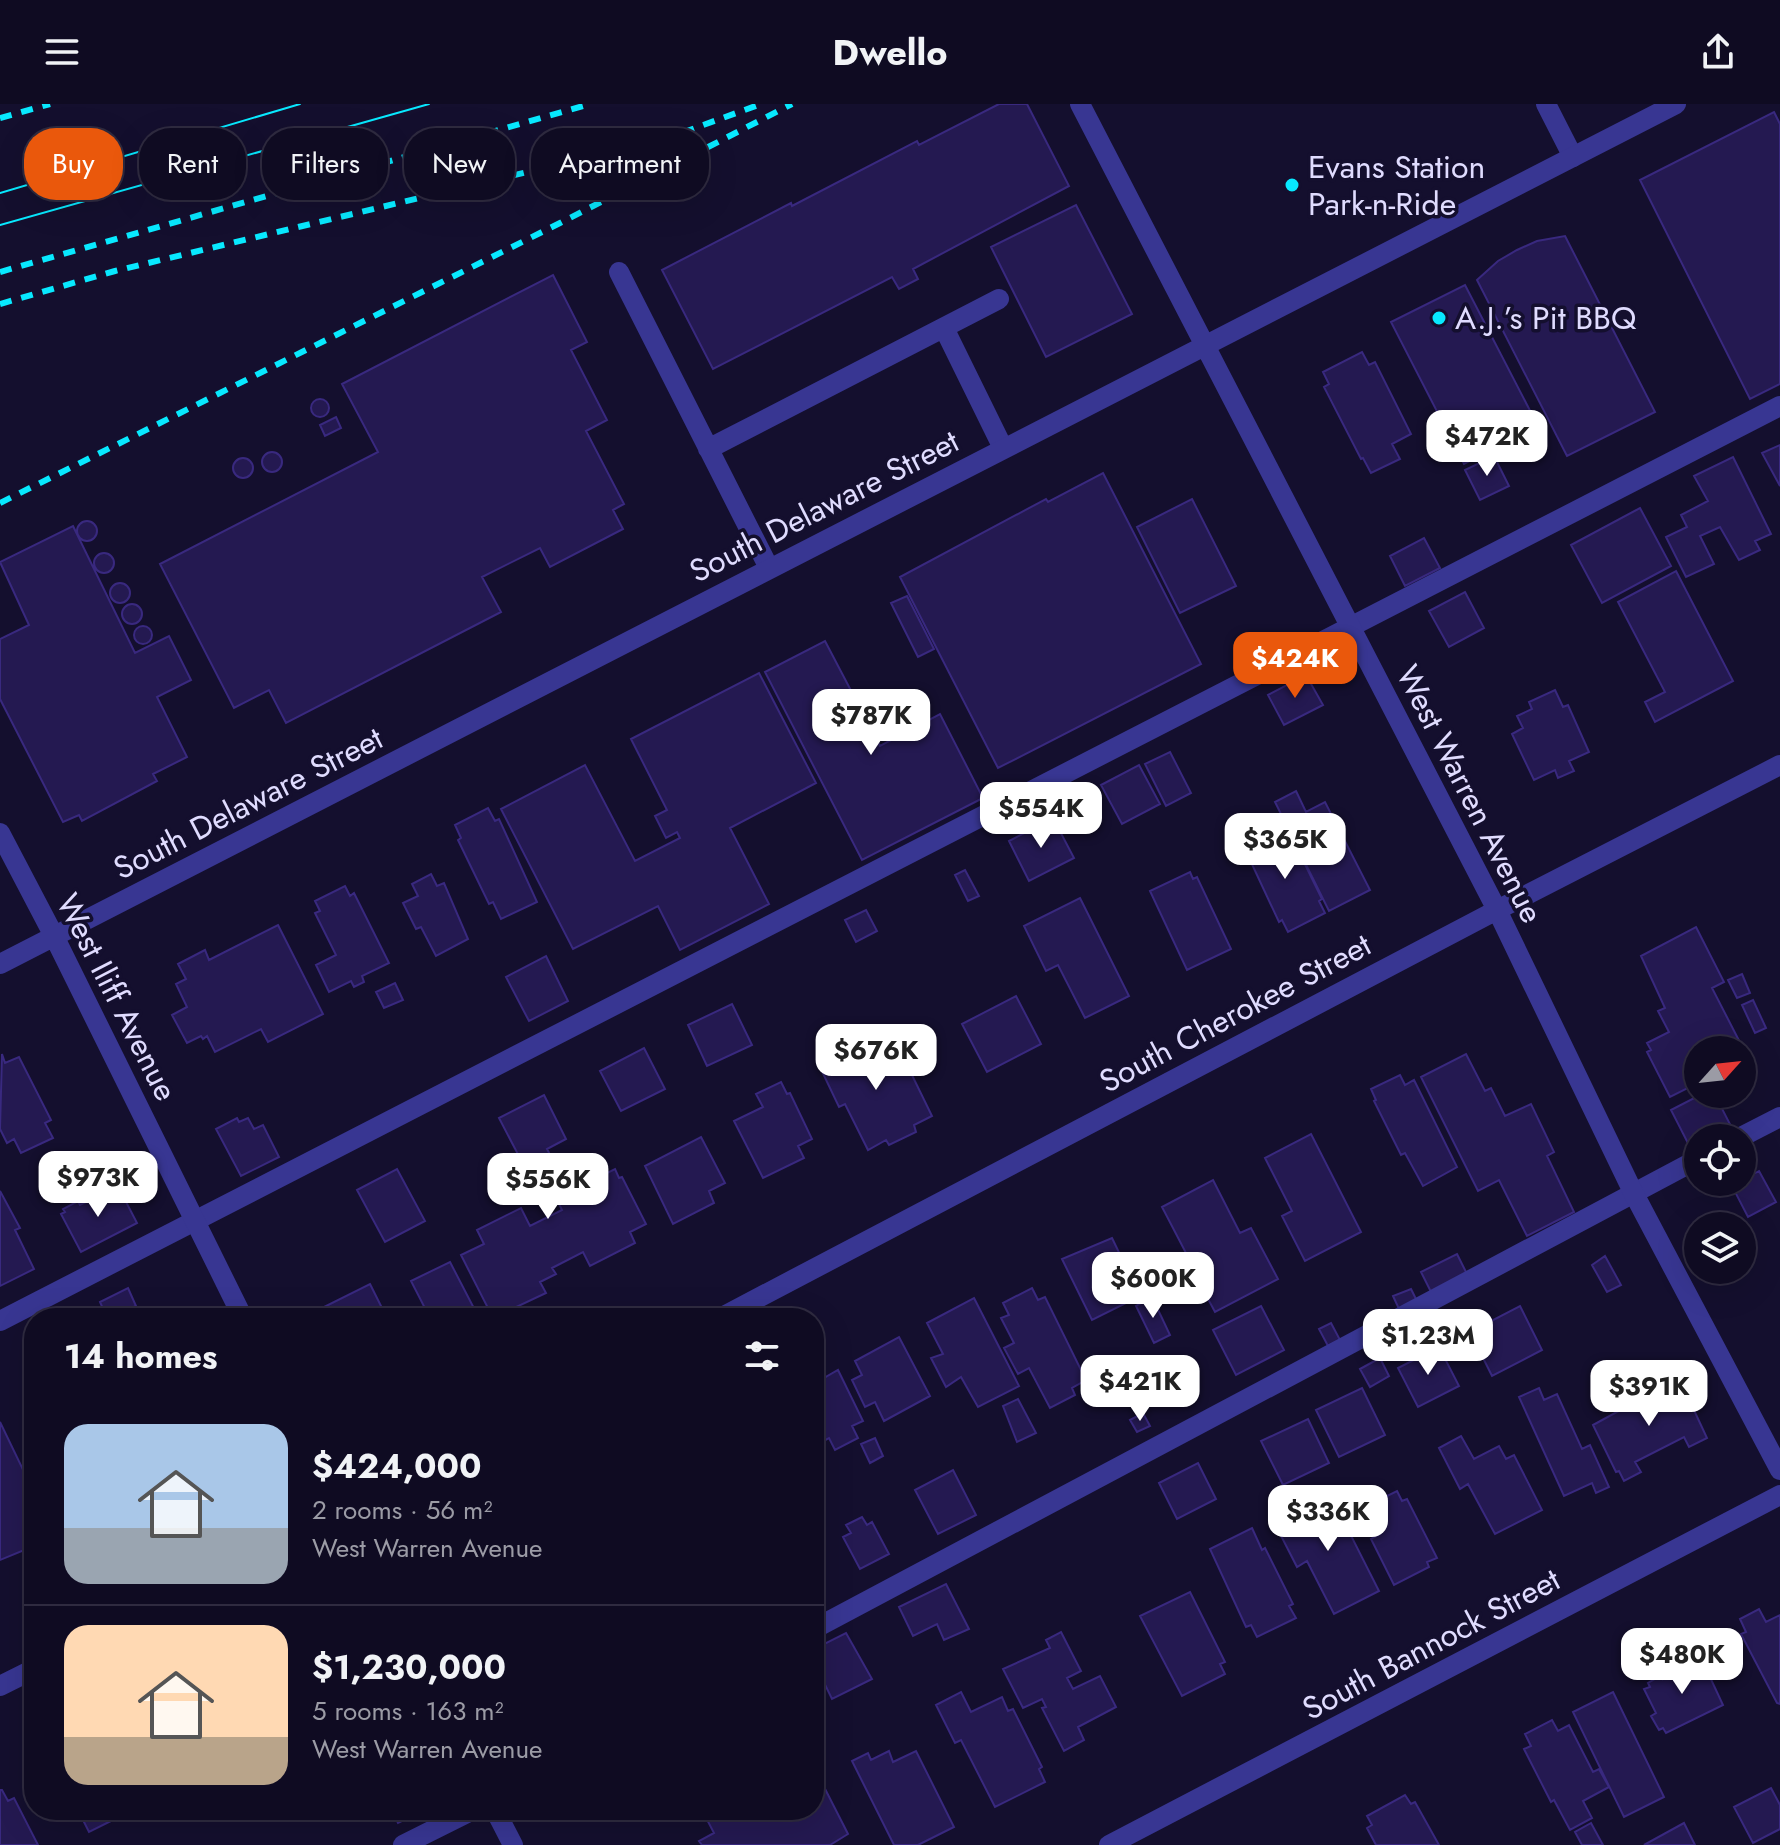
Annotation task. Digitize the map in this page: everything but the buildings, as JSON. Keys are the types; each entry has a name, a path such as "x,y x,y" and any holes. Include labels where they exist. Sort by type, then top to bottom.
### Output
{"street":[{"name":"West Warren Avenue","path":"1080,104 1497,910 1633,1192 1780,1470"},
{"path":"1546,104 1573,157"},
{"name":"South Delaware Street","path":"0,964 1676,104"},
{"path":"619,272 769,568"},
{"path":"708,449 999,299"},
{"path":"944,328 1003,448"},
{"path":"25,1308 1780,406"},
{"name":"South Cherokee Street","path":"739,1308 1780,765"},
{"name":"West Iliff Avenue","path":"0,833 238,1308"},
{"path":"1756,1129 1780,1117"},
{"path":"824,1624 1684,1166"},
{"path":"0,1321 24,1309"},
{"name":"South Bannock Street","path":"1109,1845 1780,1495"},
{"path":"0,1686 24,1674"},
{"path":"403,1845 453,1820"},
{"path":"500,1820 513,1845"}],"tram line":[{"path":"0,193 300,104"},
{"path":"0,225 429,104"}],"railway":[{"path":"0,118 50,104"},
{"path":"0,272 590,104"},
{"path":"0,304 115,271 665,139 761,104"},
{"path":"0,503 792,104"}],"place":[{"name":"Evans Station Park-n-Ride","path":"1292,185"},
{"name":"A.J.’s Pit BBQ","path":"1439,318"}]}
